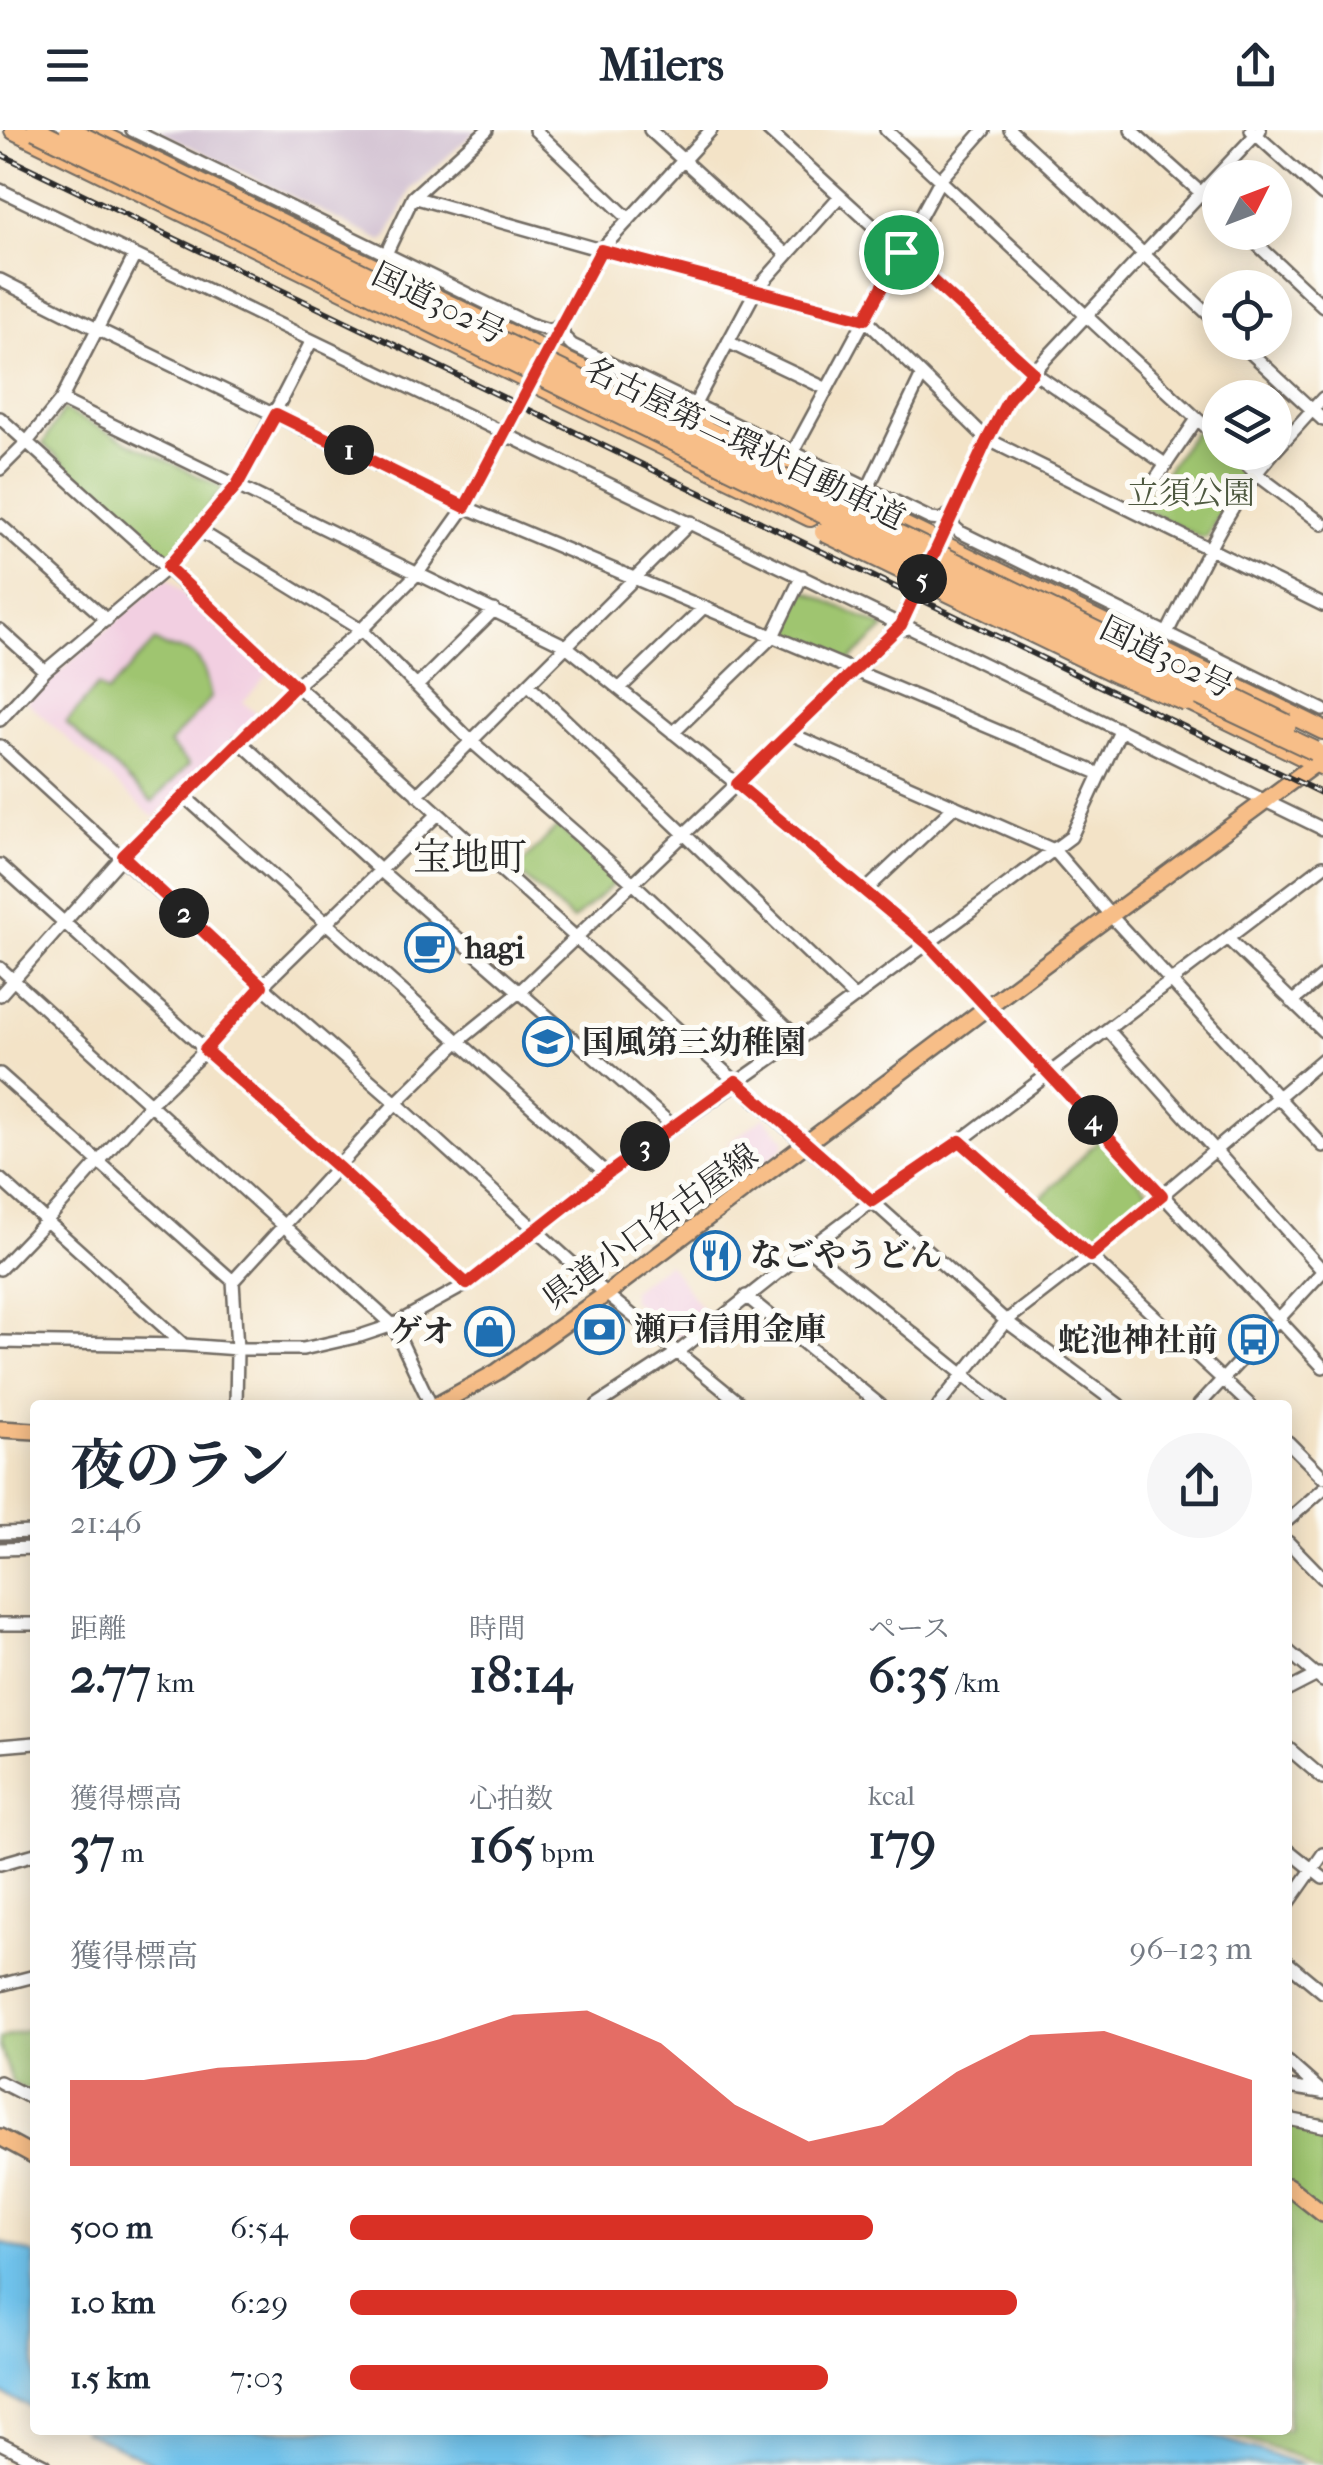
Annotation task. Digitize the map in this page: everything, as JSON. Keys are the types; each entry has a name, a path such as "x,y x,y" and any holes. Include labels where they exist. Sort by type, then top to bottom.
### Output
{"highway":[{"path":"4,130 316,283 364,300"},
{"name":"国道302号","path":"14,130 1321,761"},
{"name":"名古屋第二環状自動車道","path":"35,130 1283,736 1321,761"},
{"name":"名古屋第二環状自動車道","path":"70,130 1323,742"},
{"name":"国道302号","path":"90,130 129,139 226,197 1323,730"},
{"path":"651,440 704,473 1117,674 1210,712 1283,736"}],"main road":[{"name":"県道小口名古屋線","path":"444,1400 497,1372 606,1294 1321,761"},
{"path":"0,1429 30,1431"},
{"path":"0,2137 30,2153"},
{"path":"1292,2189 1323,2214"}],"street":[{"path":"386,254 413,197 486,130"},
{"path":"535,130 630,218"},
{"path":"650,130 788,255"},
{"path":"0,994 123,856 238,740 361,630 418,573 465,507 601,250 711,130"},
{"path":"768,130 1033,372 1165,464"},
{"path":"886,130 1202,422"},
{"path":"793,452 940,180 984,130"},
{"path":"1010,130 1202,308"},
{"path":"1131,130 1201,193"},
{"path":"233,1281 396,1103 460,1040 518,992 898,628 1009,398 1256,131 1323,195"},
{"path":"129,139 156,142 542,330 561,325"},
{"path":"211,169 226,197"},
{"path":"0,190 502,438 513,438 691,522 898,628 910,628 1323,829"},
{"path":"695,404 756,290 840,196"},
{"path":"413,197 865,319 987,440 1323,604"},
{"path":"1263,250 1323,306"},
{"path":"0,469 61,400 135,255"},
{"path":"0,280 465,507 1100,774"},
{"path":"456,289 469,315"},
{"path":"561,325 564,337 572,345 936,520 951,514"},
{"path":"0,720 45,671 168,567 200,531 237,485 311,342"},
{"path":"728,342 827,389"},
{"path":"1258,360 1323,420"},
{"path":"600,378 626,371"},
{"path":"868,488 922,375"},
{"path":"1292,432 1323,398"},
{"path":"61,400 566,646 928,944 1323,1367"},
{"path":"0,418 1006,1322 1112,1400"},
{"path":"1134,511 1198,418"},
{"path":"812,461 821,470 830,491"},
{"path":"1252,470 1323,524"},
{"path":"1167,633 1210,549 1258,470"},
{"path":"951,514 956,530 1323,710"},
{"path":"417,795 691,522"},
{"path":"0,524 107,620"},
{"path":"200,531 361,630 471,741 632,883 799,1039"},
{"path":"988,568 1020,562"},
{"path":"673,733 773,636 802,576"},
{"path":"619,688 704,607"},
{"path":"417,686 494,610"},
{"path":"0,630 45,671"},
{"path":"528,684 855,998"},
{"path":"0,1342 303,1348 360,1336 393,1324 467,1284 607,1174 799,1039 1071,837 1120,731"},
{"path":"790,734 1054,850 1323,1146"},
{"path":"238,740 380,871 673,1126"},
{"path":"0,746 606,1294 736,1400"},
{"path":"184,796 607,1174"},
{"path":"865,891 955,806"},
{"path":"0,1269 262,986 438,814"},
{"path":"0,865 467,1284"},
{"path":"608,1400 678,1352 808,1249 960,1141 1323,866"},
{"path":"1228,939 1323,1032"},
{"path":"0,968 393,1324 431,1400"},
{"path":"1292,1002 1323,976"},
{"path":"1108,1030 1323,1271 1204,1400"},
{"path":"943,1400 1006,1322 1323,1059"},
{"path":"0,1074 233,1281 236,1400"},
{"path":"960,1141 1245,1400"},
{"path":"0,1178 184,1345"},
{"path":"808,1249 995,1400"},
{"path":"746,1296 874,1400"},
{"path":"1292,1446 1323,1477"},
{"path":"1292,1516 1323,1488"},
{"path":"0,1533 30,1532"},
{"path":"1292,1546 1323,1578"},
{"path":"0,1549 30,1548"},
{"path":"0,1624 30,1624"},
{"path":"1292,1654 1321,1676 1292,1688"},
{"path":"0,1746 30,1743"},
{"path":"1292,1751 1323,1778"},
{"path":"1292,1853 1323,1878"},
{"path":"1292,1898 1323,1854"},
{"path":"0,1864 30,1855"},
{"path":"1292,1966 1323,1992"},
{"path":"0,1985 30,1977"},
{"path":"1294,2072 1322,2092"},
{"path":"0,2082 30,2095"},
{"path":"1292,2088 1322,2092"},
{"path":"1292,2120 1323,2126"},
{"path":"0,2443 44,2465"}],"shaded area":[{"path":"157,130 477,130 411,189 382,241"},
{"path":"168,579 269,673 243,702 259,716 154,818 26,701"},
{"path":"764,1117 785,1139 784,1147 751,1173 728,1143"},
{"path":"668,1263 709,1318 684,1338 631,1300 631,1290"}],"green space":[{"path":"63,410 223,488 168,559 43,444"},
{"name":"立須公園","path":"1202,431 1202,470 1244,470 1207,537 1202,538 1143,509 1194,432"},
{"path":"802,589 885,628 848,662 779,632"},
{"path":"155,641 186,651 198,660 211,698 169,744 189,764 152,802 66,723 98,685 107,693"},
{"path":"558,826 617,881 573,920 516,870"},
{"path":"1099,1140 1150,1193 1090,1247 1038,1201"},
{"path":"30,2029 30,2088 25,2090 12,2082 0,2039"},
{"path":"1292,2123 1323,2129 1323,2465 1230,2435 1292,2435"}],"water":[{"path":"0,2242 30,2253 30,2407 0,2393"},
{"path":"93,2435 1207,2435 1304,2465 159,2465"}],"railway":[{"path":"0,154 1323,794"}],"place":[{"name":"hagi","path":"430,947"},
{"name":"国風第三幼稚園","path":"547,1042"},
{"name":"なごやうどん","path":"715,1255"},
{"name":"瀬戸信用金庫","path":"599,1329"},
{"name":"ゲオ","path":"489,1331"},
{"name":"蛇池神社前","path":"1253,1340"}],"district":[{"name":"宝地町","path":"470,857"}],"route":[{"path":"601,250 865,319 901,252 1033,372 1009,398 987,440 901,625 737,784 928,944 1162,1195 1090,1256 960,1141 872,1201 736,1081 607,1174 467,1284 205,1050 262,986 123,856 295,686 168,567 237,485 276,414 465,507 601,250"}]}
